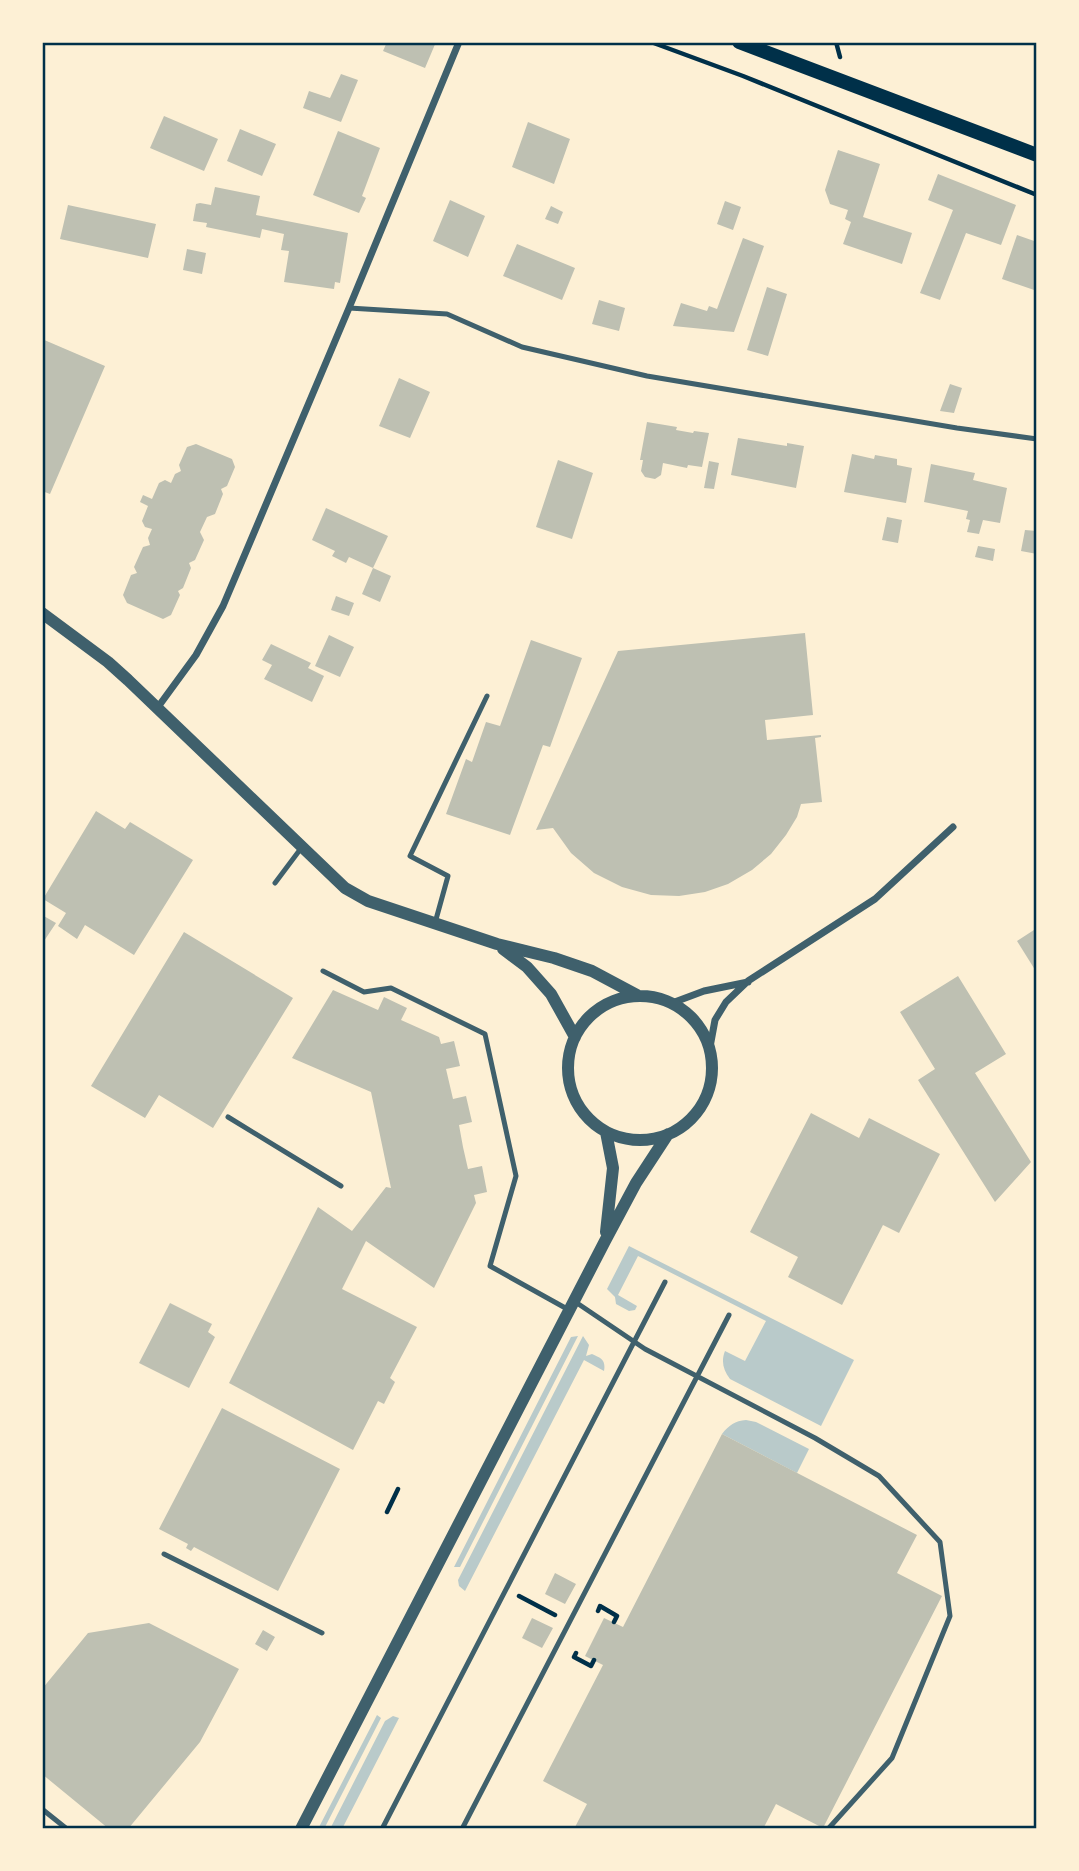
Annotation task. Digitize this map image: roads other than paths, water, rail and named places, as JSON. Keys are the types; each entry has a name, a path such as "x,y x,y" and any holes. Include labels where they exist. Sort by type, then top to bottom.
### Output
{"main road":[{"path":"739,42 1037,155"}],"street":[{"path":"158,707 196,655 223,606 459,42"},
{"path":"42,613 108,662 158,707 345,888 368,901 497,944 554,958 592,971 637,995"},
{"path":"710,1047 696,1021 673,1003 637,995 612,1001 590,1016 575,1037 569,1058 569,1080 576,1100 589,1119 606,1132 637,1140 668,1135 686,1124 701,1108 710,1089 713,1068 710,1047 715,1020 726,1002 748,981 875,899 953,827"},
{"path":"497,944 527,967 551,994 575,1037"},
{"path":"673,1003 704,991 748,981"},
{"path":"604,1241 613,1168 606,1132"},
{"path":"301,1829 604,1241 636,1183 668,1135"}],"lane":[{"path":"349,308 447,314 522,347 647,376 1037,439"},
{"path":"435,923 448,876 410,856 487,696"},
{"path":"275,883 302,847"},
{"path":"323,971 364,992 391,988 485,1034 516,1176 490,1266 572,1305 879,1476 940,1542 950,1616 892,1758 828,1829"},
{"path":"228,1117 341,1185"},
{"path":"382,1829 665,1282"},
{"path":"462,1829 729,1315"},
{"path":"164,1554 322,1633"},
{"path":"42,1809 67,1829"}]}
